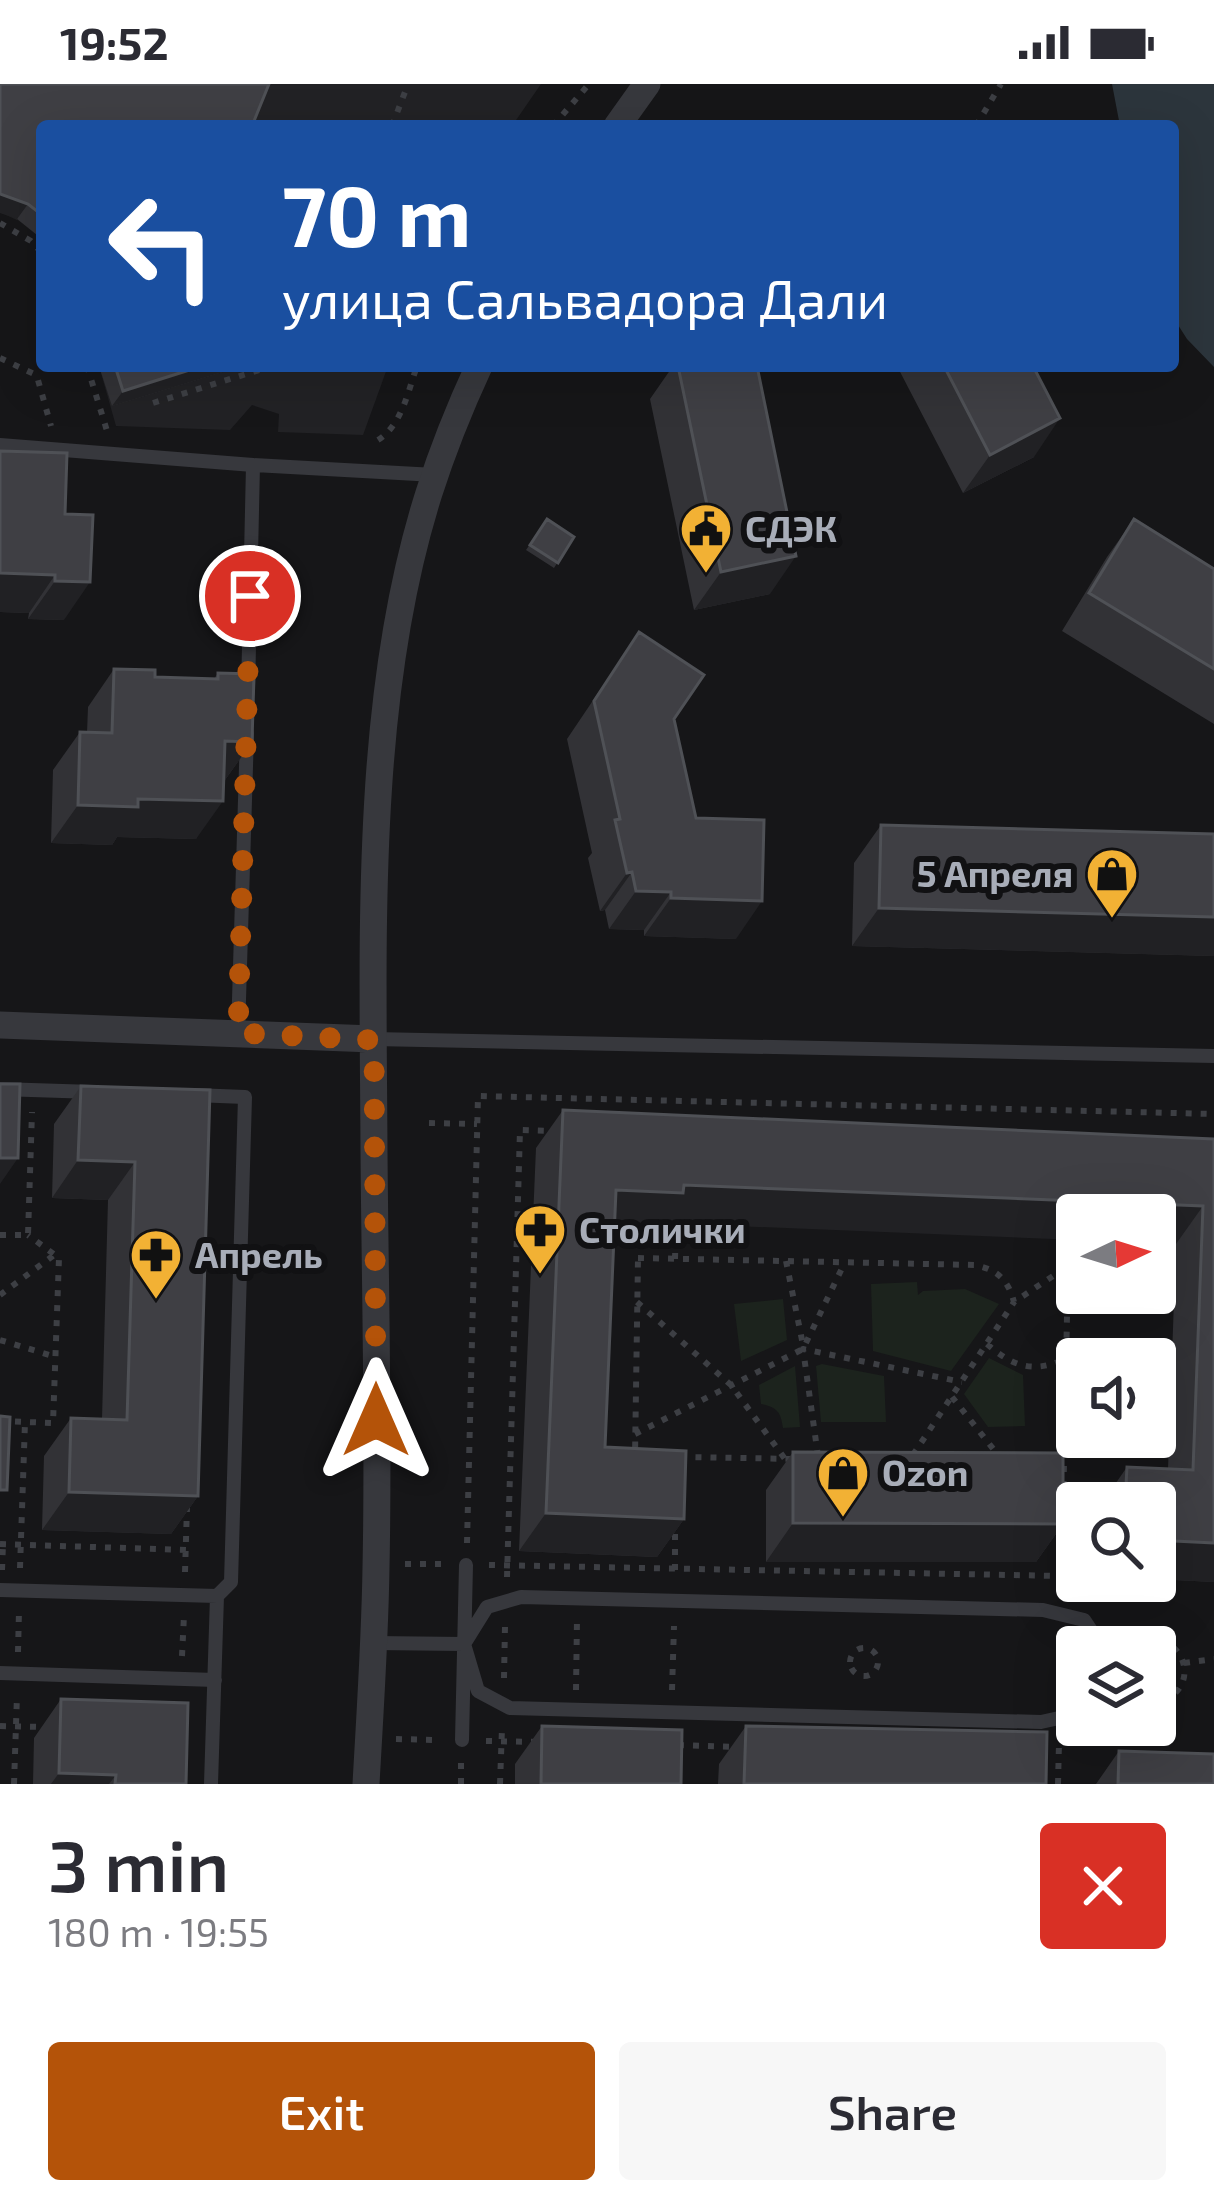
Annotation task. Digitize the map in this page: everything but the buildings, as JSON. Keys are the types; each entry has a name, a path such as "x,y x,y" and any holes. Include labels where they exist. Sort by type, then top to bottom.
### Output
{"street":[{"path":"621,120 646,84"},
{"path":"366,1784 376,1563 374,1040 376,862 384,730 408,573 436,475 476,372"},
{"path":"0,1025 374,1040"}],"lane":[{"path":"0,446 436,475"},
{"path":"238,1033 253,465"},
{"path":"374,1040 1214,1056"},
{"path":"0,1089 104,1093"},
{"path":"175,1095 245,1097 231,1582 217,1596 211,1784"},
{"path":"462,1740 466,1565"},
{"path":"0,1590 217,1596"},
{"path":"1056,1719 1041,1722 510,1708 478,1691 464,1644 487,1607 521,1597 1043,1610 1084,1620 1088,1626"},
{"path":"374,1642 464,1644"},
{"path":"0,1673 214,1680"}],"path":[{"path":"394,120 408,84"},
{"path":"558,120 589,84"},
{"path":"980,120 1001,84"},
{"path":"0,223 36,246"},
{"path":"0,358 38,380 58,450"},
{"path":"89,372 114,454"},
{"path":"154,403 253,372"},
{"path":"378,440 397,420 415,372"},
{"path":"28,1235 32,1090"},
{"path":"466,1565 478,1096 1214,1114"},
{"path":"677,1118 678,1101"},
{"path":"429,1123 477,1124"},
{"path":"500,1784 520,1130 565,1131"},
{"path":"675,1259 676,1218"},
{"path":"0,1234 28,1235 59,1258 53,1423 0,1421"},
{"path":"0,1295 54,1255"},
{"path":"1014,1302 1009,1286 988,1268 638,1258 635,1456 1064,1464 1064,1458"},
{"path":"786,1261 818,1459"},
{"path":"635,1434 803,1349 845,1262"},
{"path":"909,1461 1014,1302 1068,1266 1066,1338"},
{"path":"638,1302 731,1385 784,1459"},
{"path":"0,1340 56,1357"},
{"path":"987,1343 1004,1359 1025,1366 1056,1363"},
{"path":"803,1349 962,1382"},
{"path":"952,1397 1005,1463"},
{"path":"182,1679 187,1502"},
{"path":"0,1544 186,1550"},
{"path":"376,1563 1056,1576"},
{"path":"575,1710 578,1567"},
{"path":"866,1648 876,1654 878,1666 864,1676 850,1665 854,1653 866,1648"},
{"path":"1176,1651 1185,1667 1176,1694"},
{"path":"1176,1668 1214,1659"},
{"path":"0,1726 62,1728"},
{"path":"369,1738 556,1742"},
{"path":"671,1745 740,1747"}],"shaded area":[{"path":"0,84 541,84 516,120 36,120 36,149 17,220 0,212"},
{"path":"1112,84 1214,84 1214,367 1179,326 1179,120 1119,120"},
{"path":"101,372 386,372 363,435 278,432 279,414 252,405 230,430 116,426"},
{"path":"917,1282 918,1295 965,1289 999,1304 951,1371 873,1351 871,1284"},
{"path":"783,1299 787,1340 741,1361 734,1304"},
{"path":"989,1358 1023,1375 1025,1426 988,1427 964,1394"},
{"path":"795,1366 800,1427 783,1428 777,1411 761,1404 759,1385"},
{"path":"816,1366 884,1376 886,1422 821,1422"}],"place":[{"name":"СДЭК","path":"706,575"},
{"name":"5 Апреля","path":"1112,920"},
{"name":"Столички","path":"540,1276"},
{"name":"Апрель","path":"156,1301"},
{"name":"Ozon","path":"843,1519"}],"route":[{"path":"250,596 238,1033 374,1040 376,1420"}]}
